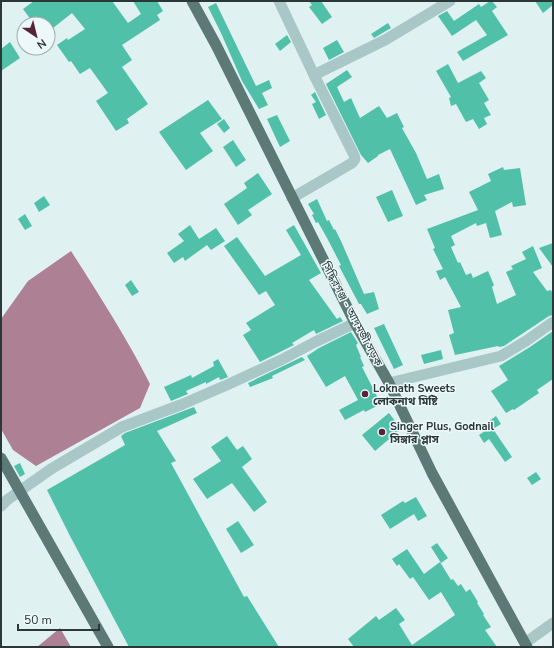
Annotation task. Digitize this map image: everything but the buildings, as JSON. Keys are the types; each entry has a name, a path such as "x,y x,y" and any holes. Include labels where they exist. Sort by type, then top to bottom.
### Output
{"main road":[{"name":"সিদ্ধিরগঞ্জ - আদমজী সড়ক","path":"192,1 355,323 389,383 432,473 526,645"},
{"path":"1,458 108,647"}],"street":[{"path":"279,1 355,159 352,163 292,198"},
{"path":"314,75 385,40 450,1"},
{"path":"389,383 500,356 526,341 553,322"},
{"path":"1,506 50,469 122,427 183,404 229,384 355,323"},
{"path":"526,645 553,623"}],"shaded area":[{"path":"71,251 122,333 150,384 140,408 36,466 13,450 1,429 1,319 28,281"},
{"path":"60,628 71,647 37,647"}],"place":[{"name":"Loknath Sweets লোকনাথ মিষ্টি","path":"365,394"},
{"name":"Singer Plus, Godnail সিঙ্গার প্লাস","path":"382,432"}]}
